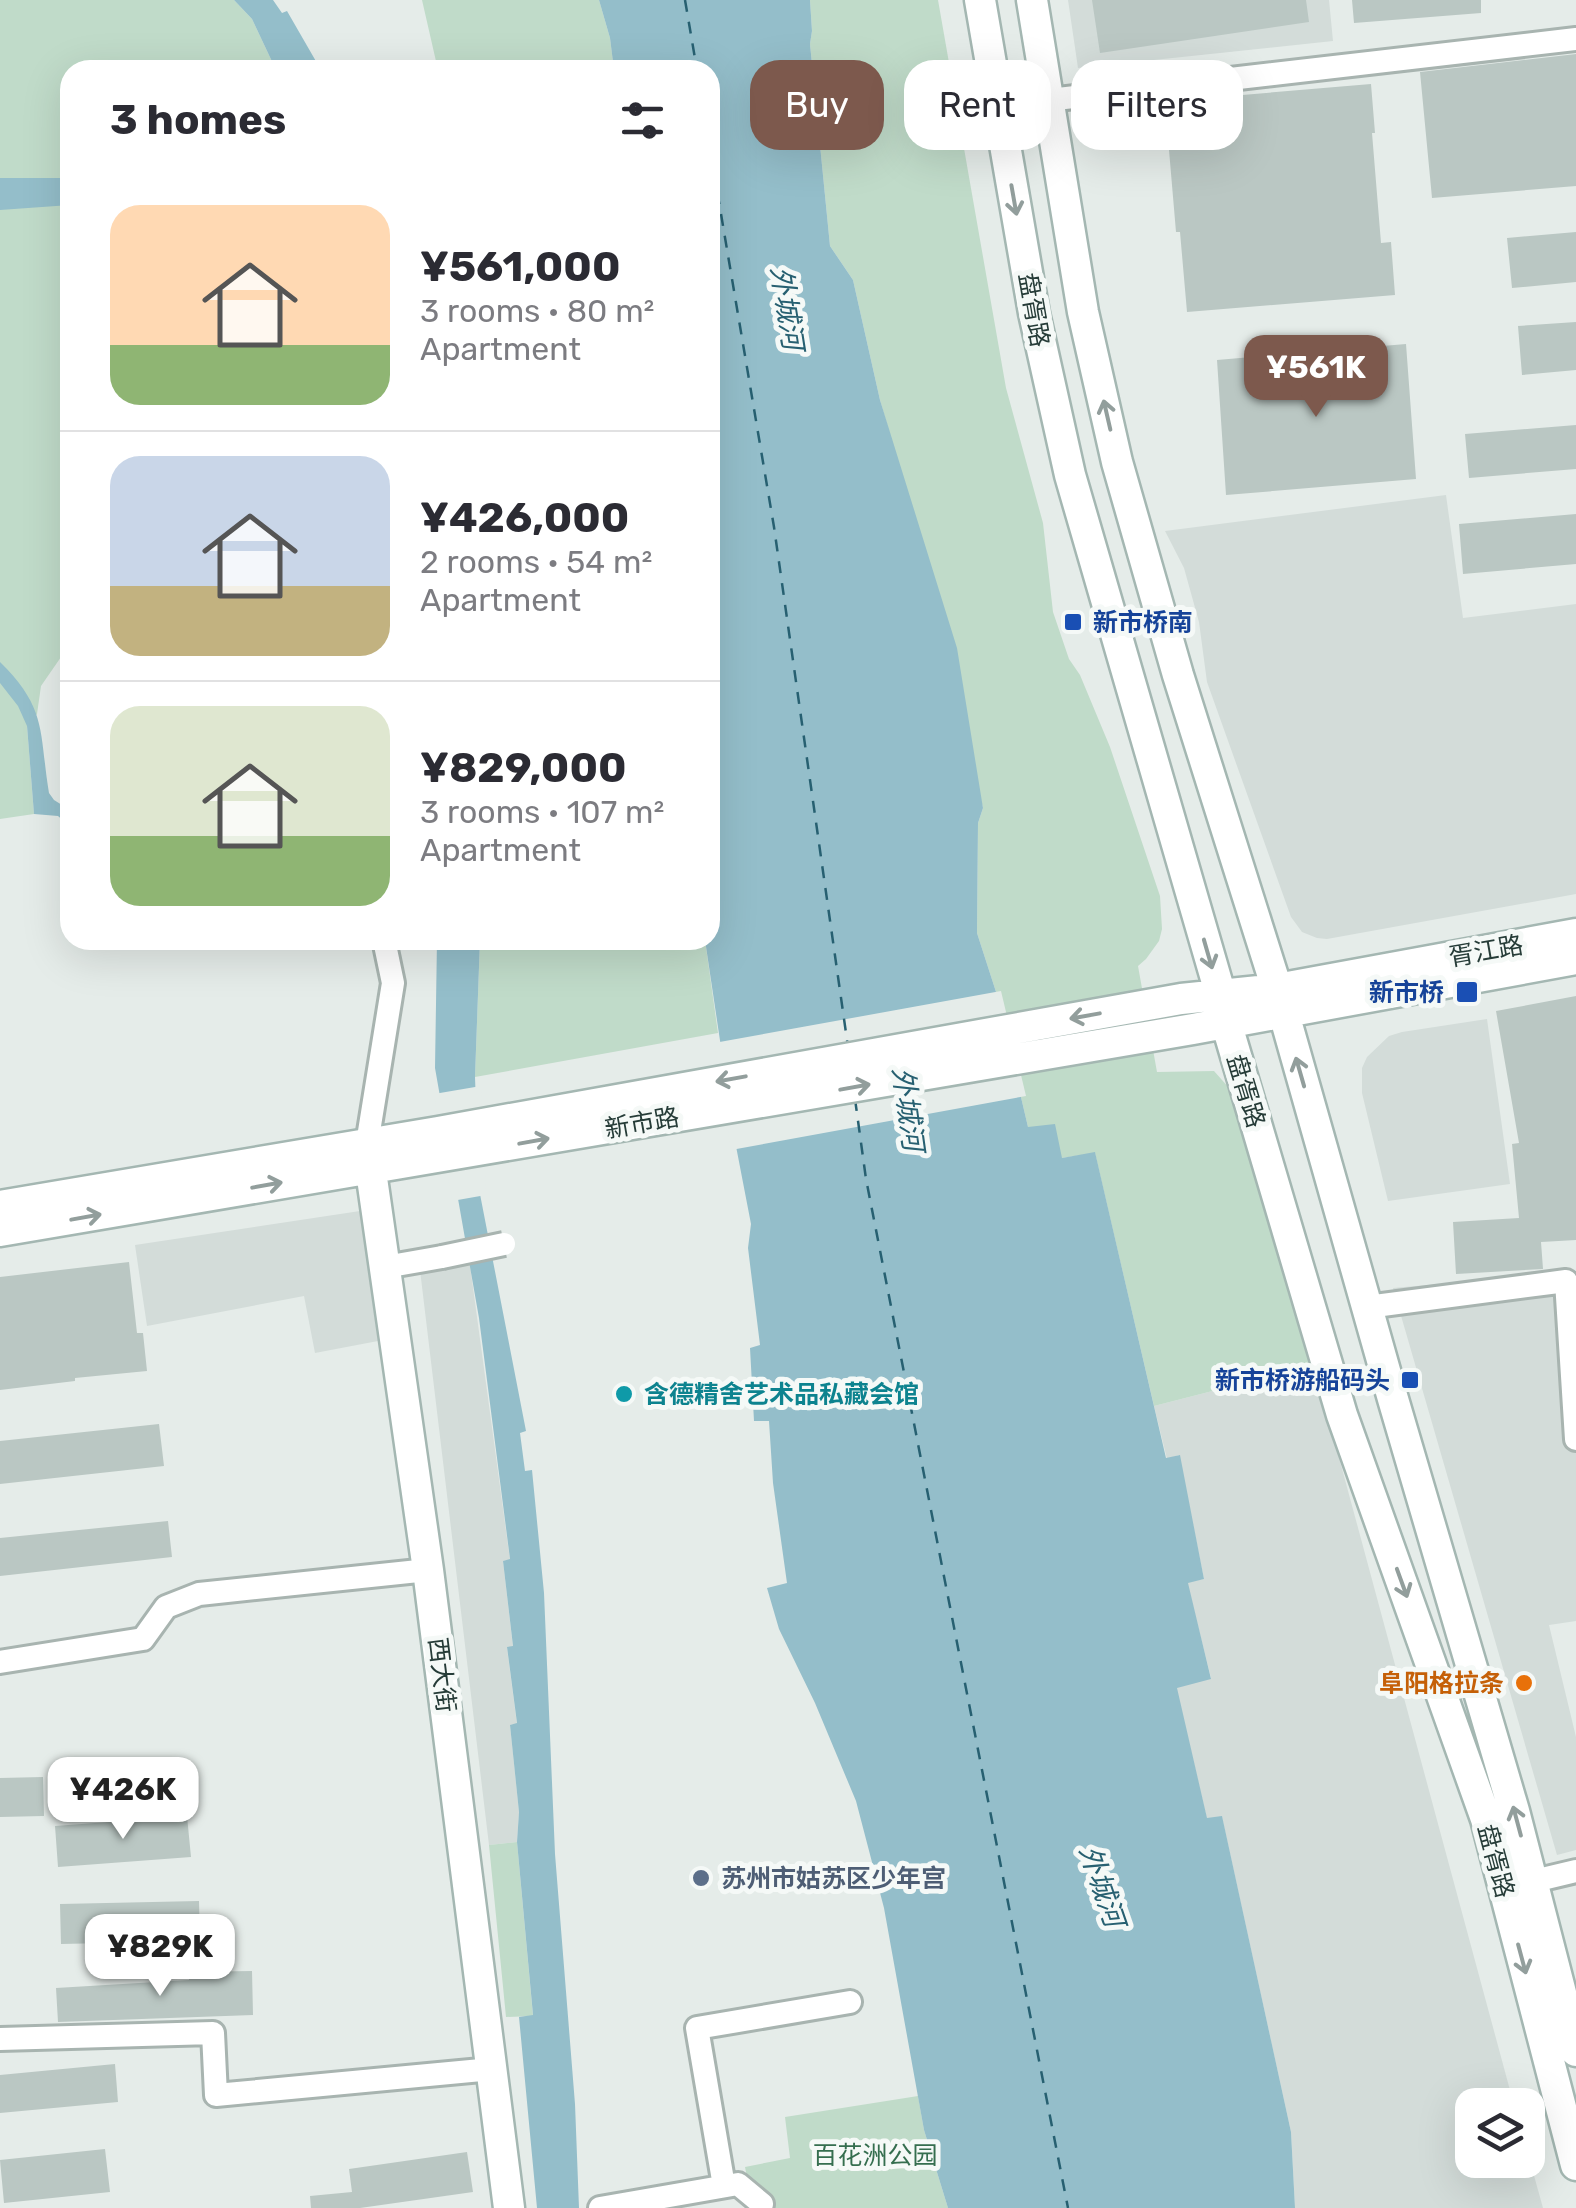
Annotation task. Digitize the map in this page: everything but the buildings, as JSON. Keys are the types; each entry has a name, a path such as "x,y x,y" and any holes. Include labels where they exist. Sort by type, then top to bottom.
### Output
{"main road":[{"name":"盘胥路","path":"980,0 990,60"},
{"name":"盘胥路","path":"1032,0 1042,60"},
{"name":"盘胥路","path":"1051,118 1083,312 1117,462 1178,675 1280,1000 1514,1811 1518,1885 1576,2165"},
{"name":"盘胥路","path":"1005,150 1046,374 1070,475 1342,1415 1486,1819 1518,1885 1576,2051"},
{"path":"1070,475 1119,597 1222,904 1141,580 1117,462"},
{"name":"胥江路","path":"1280,1000 1576,934"},
{"name":"胥江路","path":"1280,1000 1576,959"},
{"name":"新市路","path":"438,1145 1182,999 1223,1010"},
{"name":"新市路","path":"0,1206 369,1156 1193,1030 1223,1010 1280,1000"},
{"path":"1386,1540 1282,1114 1431,1527"},
{"name":"新市路","path":"0,1232 369,1156"},
{"name":"西大街","path":"369,1156 428,1570 509,2208"}],"street":[{"path":"1051,100 1576,39"},
{"path":"369,1156 393,983 386,950"},
{"path":"385,1267 504,1244"},
{"path":"1367,1307 1566,1282 1576,1439"},
{"path":"0,1662 143,1639 166,1608 199,1594 428,1570"},
{"path":"1518,1885 1576,1870"},
{"path":"724,2186 697,2028 850,2002"},
{"path":"0,2039 214,2033 216,2095 492,2070"},
{"path":"600,2208 738,2184 762,2204"}],"shaded area":[{"path":"1068,0 1329,0 1333,41 1154,60 1077,60"},
{"path":"1446,495 1463,618 1576,604 1576,894 1317,938 1302,932 1291,917 1207,682 1199,622 1184,568 1165,531"},
{"path":"1487,1019 1510,1184 1388,1201 1362,1093 1362,1068 1367,1057 1389,1036"},
{"path":"360,1211 378,1341 315,1353 304,1296 147,1326 135,1245"},
{"path":"469,1258 510,1560 503,1561 513,1647 507,1648 517,1724 510,1725 519,1812 517,1842 489,1845 420,1270"},
{"path":"1566,1273 1576,1348 1576,1621 1549,1625 1576,1737 1576,1850 1557,1855 1393,1288"},
{"path":"1314,1365 1509,2088 1455,2088 1455,2178 1535,2178 1543,2208 1295,2208 1291,2132 1222,1817 1207,1819 1176,1687 1211,1678 1187,1582 1204,1579 1179,1455 1167,1459 1154,1406"}],"green space":[{"path":"0,0 234,0 252,19 271,60 60,60 60,658 41,686 37,714 27,726 34,814 0,819"},
{"path":"422,0 599,0 613,60 436,60"},
{"path":"810,0 938,0 949,60 904,60 904,150 964,150 1006,388 1043,523 1053,612 1069,659 1080,675 1110,747 1160,896 1159,941 1138,966 1157,1072 1214,1071 1230,1089 1314,1365 1154,1406 1095,1153 1062,1158 1028,1127 997,995 977,933 978,823 983,808 853,280 830,246 820,150 884,150 884,60 812,60"},
{"path":"480,950 706,950 718,1033 475,1077"},
{"path":"517,1842 533,2016 506,2017 489,1845"},
{"name":"百花洲公园","path":"918,2096 924,2130 948,2208 753,2208 745,2167 790,2158 785,2117"}],"water":[{"path":"234,0 273,0 282,13 287,11 315,60 271,60 252,19"},
{"name":"外城河","path":"599,0 810,0 812,60 750,60 750,150 820,150 830,246 853,280 880,400 957,648 983,808 978,823 977,933 997,995 1028,1127 1055,1124 1062,1158 1095,1152 1166,1458 1180,1455 1204,1579 1188,1583 1211,1679 1177,1688 1207,1818 1222,1816 1291,2132 1295,2208 948,2208 924,2130 884,1908 856,1801 779,1629 767,1588 787,1583 769,1421 754,1421 750,1348 760,1345 748,1248 751,1224 706,950 720,950 720,60 613,60"},
{"path":"0,178 60,178 60,206 0,210"},
{"path":"0,662 34,708 49,793 60,804 60,818 34,814 27,726 18,706 0,683"},
{"path":"437,950 480,950 475,1077 479,1189 526,1431 520,1433 525,1471 532,1470 544,1593 555,1854 575,2104 579,2208 537,2208 519,2017 533,2015 510,1725 517,1723 507,1647 513,1646 503,1561 510,1559 479,1318 435,1068"}],"pier":[{"path":"1001,991 1026,1096 731,1150 714,1043"},
{"path":"481,1086 486,1195 452,1201 434,1094"}],"ferry route":[{"path":"685,0 695,60"},
{"path":"720,208 774,527 848,1047"},
{"path":"855,1099 866,1179 1068,2208"}],"place":[{"name":"新市桥南","path":"1073,622"},
{"name":"新市桥","path":"1467,992"},
{"name":"新市桥游船码头","path":"1410,1380"},
{"name":"含德精舍艺术品私藏会馆","path":"624,1394"},
{"name":"阜阳格拉条","path":"1524,1683"},
{"name":"苏州市姑苏区少年宫","path":"701,1878"}]}
